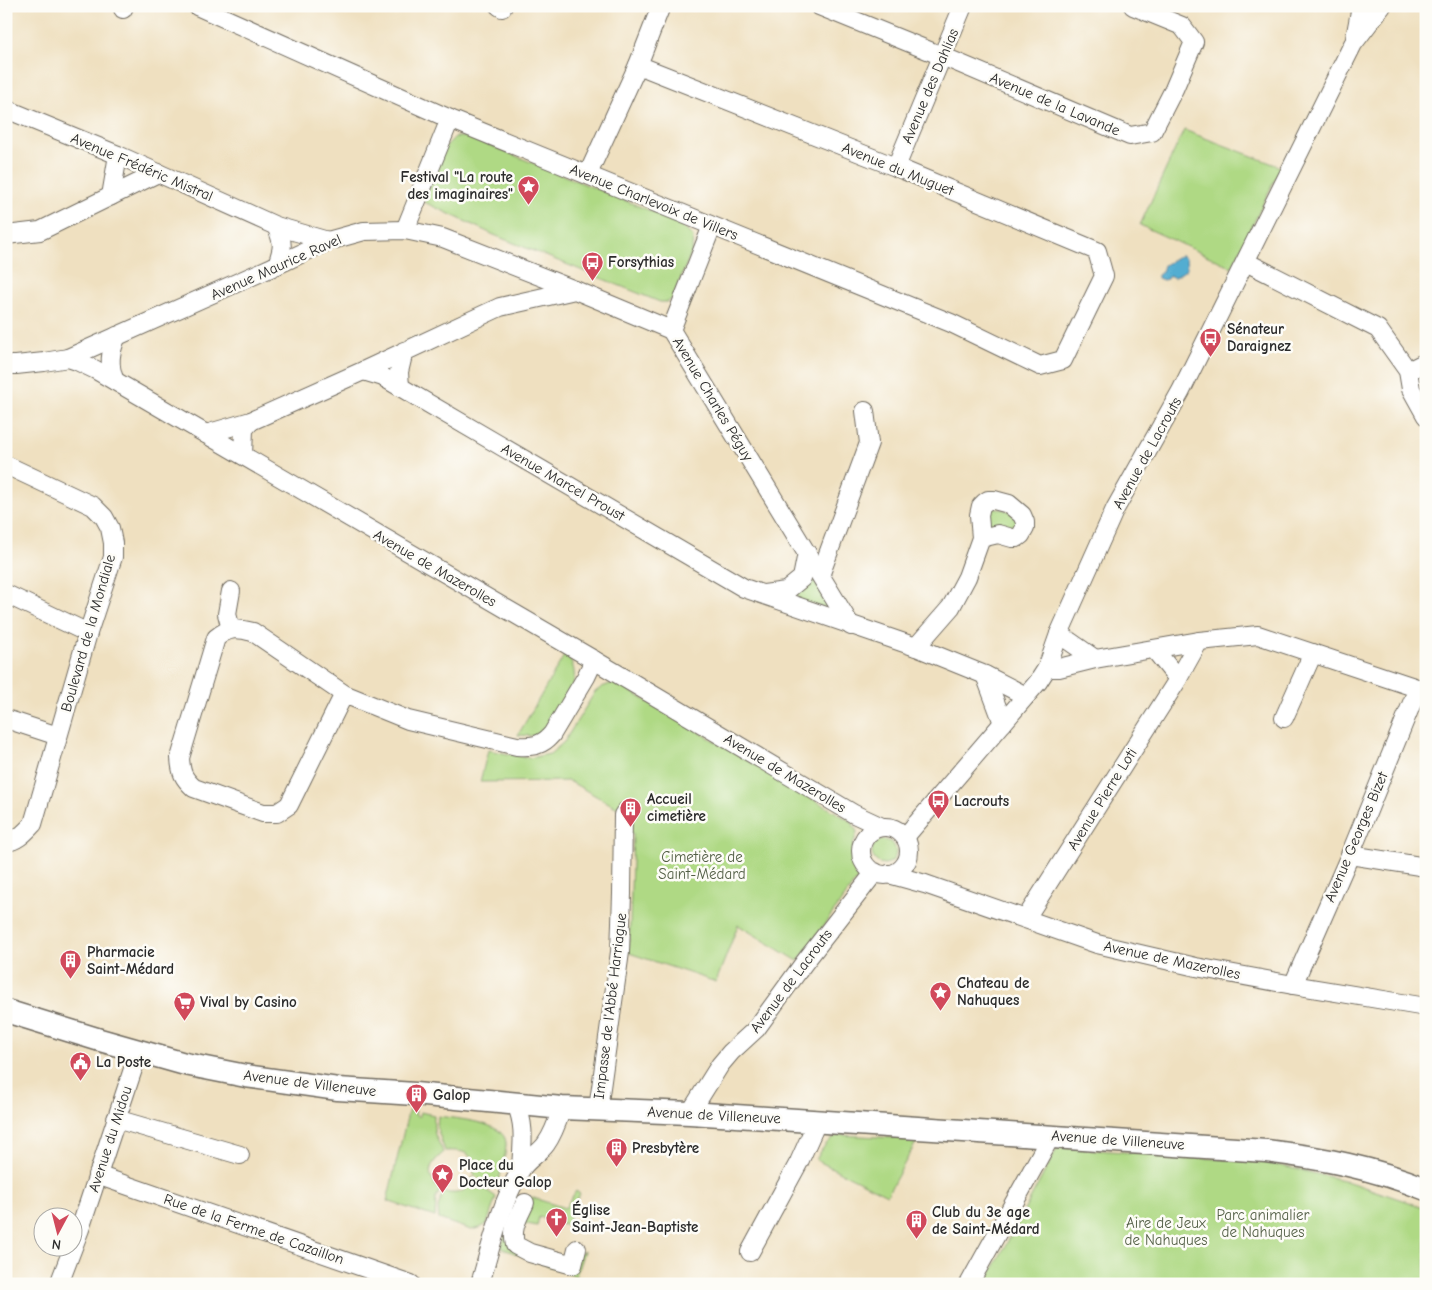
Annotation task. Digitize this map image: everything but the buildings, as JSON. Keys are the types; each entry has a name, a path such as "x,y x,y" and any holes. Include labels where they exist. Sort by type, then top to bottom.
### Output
{"main road":[{"name":"Avenue de Villeneuve","path":"6,1011 185,1064 313,1086 562,1108 690,1113 1266,1150 1355,1165 1426,1189"}],"street":[{"name":"Avenue Charlevoix de Villers","path":"197,6 450,119 951,323 1040,366 1063,360 1086,312"},
{"path":"499,6 502,8 503,6"},
{"path":"588,174 638,65 661,6"},
{"path":"819,6 942,56"},
{"name":"Avenue des Dahlias","path":"896,166 963,6"},
{"name":"Avenue de la Lavande","path":"942,56 1130,136 1152,132 1174,89 1194,42 1182,26 1133,6"},
{"name":"Avenue de Lacrouts","path":"1353,44 1361,6"},
{"name":"Avenue de Lacrouts","path":"905,837 1038,682 1046,668 1059,634 1115,509 1181,391 1353,44 1382,6"},
{"name":"Avenue du Muguet","path":"638,65 896,166 1097,251 1104,276 1086,312"},
{"name":"Avenue Frédéric Mistral","path":"6,110 118,155 276,226 328,241"},
{"path":"404,230 450,119"},
{"path":"111,196 118,155"},
{"path":"6,235 40,230 158,173"},
{"path":"276,226 281,236 283,248 277,265"},
{"path":"671,330 712,226"},
{"name":"Avenue Maurice Ravel","path":"68,358 328,241 364,231 404,230 444,238 575,290"},
{"path":"1246,262 1378,329 1408,371 1411,389 1426,416"},
{"path":"206,434 251,421 500,307 575,290"},
{"name":"Avenue Charles Péguy","path":"575,290 671,330 852,626"},
{"path":"114,381 110,358 117,336"},
{"path":"400,387 399,372 404,351"},
{"path":"6,365 68,358"},
{"name":"Avenue de Mazerolles","path":"68,358 114,381 243,455 854,814 882,827"},
{"path":"1408,371 1426,362"},
{"name":"Avenue Marcel Proust","path":"364,370 383,377 744,588 916,648 985,675 1026,696"},
{"path":"821,573 869,443 866,411"},
{"path":"243,455 244,429 251,421"},
{"name":"Boulevard de la Mondiale","path":"6,465 93,506 104,517 110,528 113,543 112,557 33,824 21,837 12,842 6,842"},
{"path":"916,648 951,607 967,577 981,538"},
{"path":"761,595 786,591 802,578 807,553"},
{"path":"230,591 227,614 231,629"},
{"path":"6,594 88,633"},
{"path":"344,694 289,805 277,813 263,813 194,788 186,781 181,772 180,758 216,638 223,632 231,629 253,632 344,694 408,720 527,747 546,741 552,734 594,660"},
{"path":"1059,634 1095,659"},
{"path":"1046,668 1059,668 1095,659 1199,641 1258,635 1422,690"},
{"name":"Avenue Pierre Loti","path":"1026,918 1178,679 1199,641"},
{"path":"1154,649 1178,679"},
{"path":"1284,718 1313,653"},
{"path":"985,675 1003,723"},
{"name":"Avenue Georges Bizet","path":"1294,985 1422,690"},
{"path":"6,719 58,736"},
{"name":"Impasse de l'Abbé Harriague","path":"598,1109 620,952 623,815 625,812"},
{"name":"Avenue de Mazerolles","path":"854,814 865,838"},
{"path":"888,827 895,829 905,837 909,848 908,855 904,866 900,870 882,873 869,869 862,857 861,850 865,838 872,830 888,827"},
{"path":"908,855 925,884"},
{"path":"1350,855 1426,867"},
{"name":"Avenue de Lacrouts","path":"690,1113 720,1065 756,1029 804,963 882,873"},
{"name":"Avenue de Mazerolles","path":"882,873 925,884 1097,944 1196,967 1426,1007"},
{"name":"Avenue du Midou","path":"59,1284 80,1229 139,1051"},
{"path":"516,1104 523,1126 521,1169"},
{"path":"480,1284 494,1233 507,1197 521,1169 546,1144 562,1108"},
{"path":"116,1119 240,1154"},
{"path":"750,1252 799,1162 817,1122"},
{"path":"969,1284 1051,1136"},
{"name":"Rue de la Ferme de Cazaillon","path":"97,1175 411,1284"},
{"path":"525,1203 513,1234 515,1244 530,1253 573,1265 577,1250"}],"green space":[{"path":"1184,130 1281,167 1232,267 1140,225"},
{"path":"455,137 469,137 678,222 693,237 692,251 672,299 667,302 660,302 494,235 424,202 442,150"},
{"path":"986,505 1016,513 1020,531 985,533"},
{"path":"812,578 838,612 795,599 795,596"},
{"path":"565,654 574,668 573,685 542,734 535,736 518,735"},
{"name":"Cimetière de Saint-Médard","path":"610,684 618,684 852,822 857,832 853,845 854,870 861,874 798,961 738,925 716,982 629,953 633,833 625,832 625,812 569,781 480,782 488,750 529,758 550,754 564,742 595,692"},
{"path":"884,840 889,841 895,847 895,857 889,863 884,864 879,863 873,857 872,852 873,847 879,841"},
{"path":"409,1109 416,1111 415,1115 419,1117 420,1112 434,1115 435,1134 443,1153 434,1162 430,1171 432,1180 440,1190 436,1198 435,1217 387,1201"},
{"path":"438,1116 478,1122 497,1130 503,1136 506,1149 497,1189 485,1185 474,1174 473,1161 467,1154 458,1151 445,1151 437,1128"},
{"path":"839,1135 918,1139 887,1195 816,1160 828,1142"},
{"name":"Parc animalier de Nahuques","path":"1058,1147 1269,1163 1343,1180 1426,1208 1426,1284 985,1284"},
{"path":"473,1177 482,1187 496,1197 487,1224 471,1230 439,1219 438,1208 443,1192 458,1193 465,1190"},
{"path":"576,1191 580,1194 568,1214 575,1227 539,1217 537,1226 522,1223 519,1235 523,1235 522,1242 532,1244 531,1248 569,1259 584,1251 576,1276 501,1248 509,1221 524,1195 565,1208"}],"water":[{"path":"1180,256 1186,259 1187,269 1174,278 1171,276 1163,280 1158,278 1164,265"}],"place":[{"name":"Festival \"La route des imaginaires\"","path":"529,205"},
{"name":"Forsythias","path":"592,281"},
{"name":"Sénateur Daraignez","path":"1211,357"},
{"name":"Lacrouts","path":"938,820"},
{"name":"Accueil cimetière","path":"631,827"},
{"name":"Pharmacie Saint-Médard","path":"71,980"},
{"name":"Chateau de Nahuques","path":"941,1011"},
{"name":"Vival by Casino","path":"184,1021"},
{"name":"La Poste","path":"80,1081"},
{"name":"Galop","path":"417,1114"},
{"name":"Presbytère","path":"616,1167"},
{"name":"Place du Docteur Galop","path":"443,1193"},
{"name":"Église Saint-Jean-Baptiste","path":"556,1238"},
{"name":"Club du 3e age de Saint-Médard","path":"916,1240"}],"park label":[{"name":"Aire de Jeux de Nahuques","path":"1166,1232"}]}
